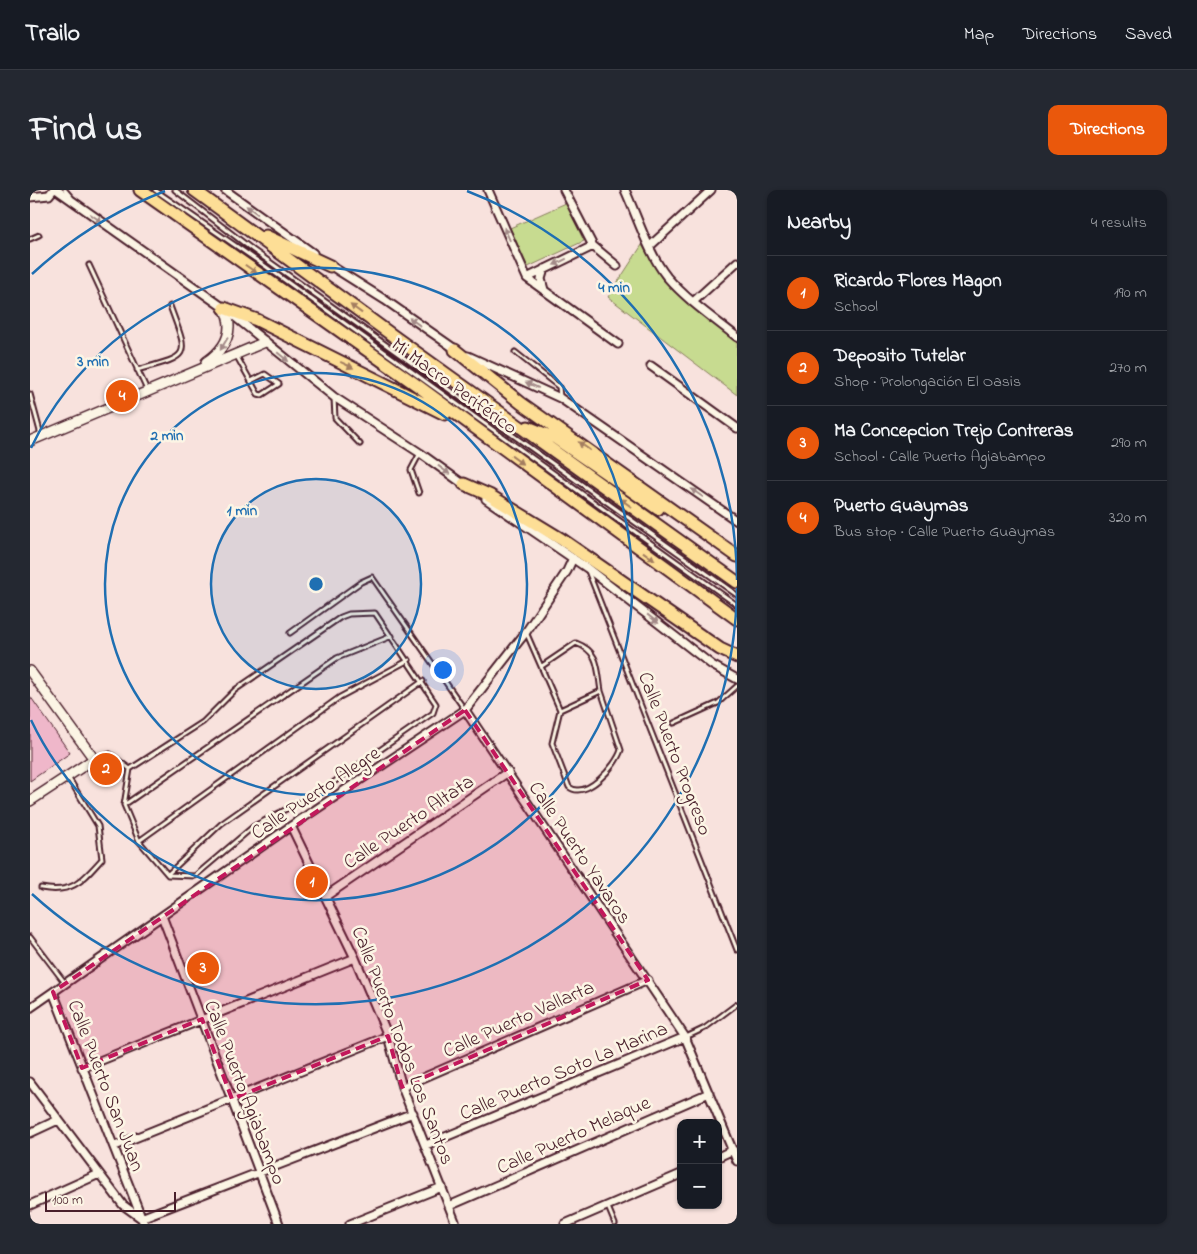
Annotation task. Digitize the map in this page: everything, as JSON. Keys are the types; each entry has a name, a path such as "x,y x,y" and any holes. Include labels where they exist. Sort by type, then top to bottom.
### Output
{"highway":[{"path":"140,190 418,386 478,432 737,619"},
{"path":"194,190 510,420 737,582"},
{"path":"243,225 330,266"},
{"path":"224,308 257,320 408,394 478,432"},
{"path":"455,350 521,403 737,556"},
{"path":"521,403 555,438 737,562"},
{"path":"510,420 555,438"},
{"path":"464,484 489,494 561,539 726,653 737,657"}],"street":[{"path":"30,197 49,195 55,190 78,205 224,308 334,397 420,453 573,558 712,665 737,679"},
{"path":"225,190 330,266 384,300 455,350 560,398 737,521"},
{"path":"488,190 527,278 618,344"},
{"path":"564,190 592,246 617,266"},
{"path":"625,190 650,246 666,276 693,302 737,337"},
{"path":"650,246 711,190"},
{"path":"527,278 592,246"},
{"path":"693,302 737,262"},
{"path":"544,270 541,279 544,290"},
{"path":"196,370 220,352 226,341 229,326 224,308"},
{"path":"30,441 265,342"},
{"path":"651,366 737,428"},
{"name":"Calle Puerto Alegre","path":"30,1008 291,826 465,710 526,632 567,571 573,558"},
{"path":"30,671 94,759 30,801"},
{"name":"Calle Puerto Yavaros","path":"465,710 685,1037 737,1161"},
{"name":"Calle Puerto Altata","path":"326,896 508,772"},
{"name":"Calle Puerto Todos Los Santos","path":"291,826 355,958 388,1036 402,1087 456,1224"},
{"name":"Calle Puerto Agiabampo","path":"162,916 279,1224"},
{"path":"82,1068 355,958"},
{"name":"Calle Puerto Vallarta","path":"402,1087 648,980"},
{"name":"Calle Puerto San Juan","path":"53,992 115,1146 142,1221"},
{"path":"115,1146 388,1036"},
{"name":"Calle Puerto Soto La Marina","path":"426,1146 685,1037"},
{"name":"Calle Puerto San Juan","path":"30,1082 123,1205 142,1221"},
{"name":"Calle Puerto Melaque","path":"449,1206 709,1092"},
{"path":"142,1221 259,1172 413,1113"},
{"path":"30,1133 58,1120"},
{"path":"722,1155 733,1150"},
{"path":"30,1205 99,1174"},
{"path":"565,1224 677,1176"},
{"path":"350,1224 442,1187"}],"lane":[{"path":"65,190 78,205"},
{"name":"Mi Macro Periférico","path":"155,190 265,266 737,605"},
{"name":"Mi Macro Periférico","path":"176,190 253,250 737,594"},
{"path":"30,239 39,235"},
{"path":"89,265 147,391"},
{"path":"138,370 172,361 182,354 184,346 170,306"},
{"path":"515,352 559,387 560,398"},
{"path":"236,354 251,381 260,395 279,384 265,374 251,381"},
{"path":"30,394 41,436"},
{"path":"334,397 335,418 360,444"},
{"path":"419,493 410,470 420,453"},
{"name":"Calle Puerto Progreso","path":"587,568 737,950"},
{"name":"Calle Puerto Yavaros","path":"290,633 360,582 372,577 465,710"},
{"path":"375,613 392,636 423,681 436,704 434,713 321,792 254,826 196,876 168,875 139,841 124,805 130,769 203,722 235,690 341,617 349,614 375,613"},
{"path":"526,632 560,710 552,743 569,787 574,791 583,791 613,767 621,750 601,691 595,657 588,648 576,643 542,666"},
{"path":"124,805 337,658 392,636"},
{"path":"139,841 340,697 409,660"},
{"path":"168,875 221,824 423,681"},
{"path":"674,723 718,703 737,686"},
{"path":"560,710 601,691"},
{"path":"94,759 110,754 130,769"},
{"path":"41,888 60,892 83,880 102,859 98,826 68,776"},
{"path":"30,938 65,984"},
{"path":"685,1037 705,1028 737,1004"},
{"path":"608,1207 615,1224"}],"highlighted area":[{"path":"465,710 648,980 402,1087 388,1036 232,1099 202,1019 82,1068 53,992"}],"green space":[{"path":"566,203 584,241 528,267 510,228"},
{"path":"642,245 662,279 737,339 737,395 608,297"}],"building":[{"path":"30,696 70,753 30,781"}],"place":[{"name":"Puerto Guaymas","path":"122,396"},
{"name":"Deposito Tutelar","path":"106,769"},
{"name":"Ricardo Flores Magon","path":"312,882"},
{"name":"Ma Concepcion Trejo Contreras","path":"203,968"}]}
